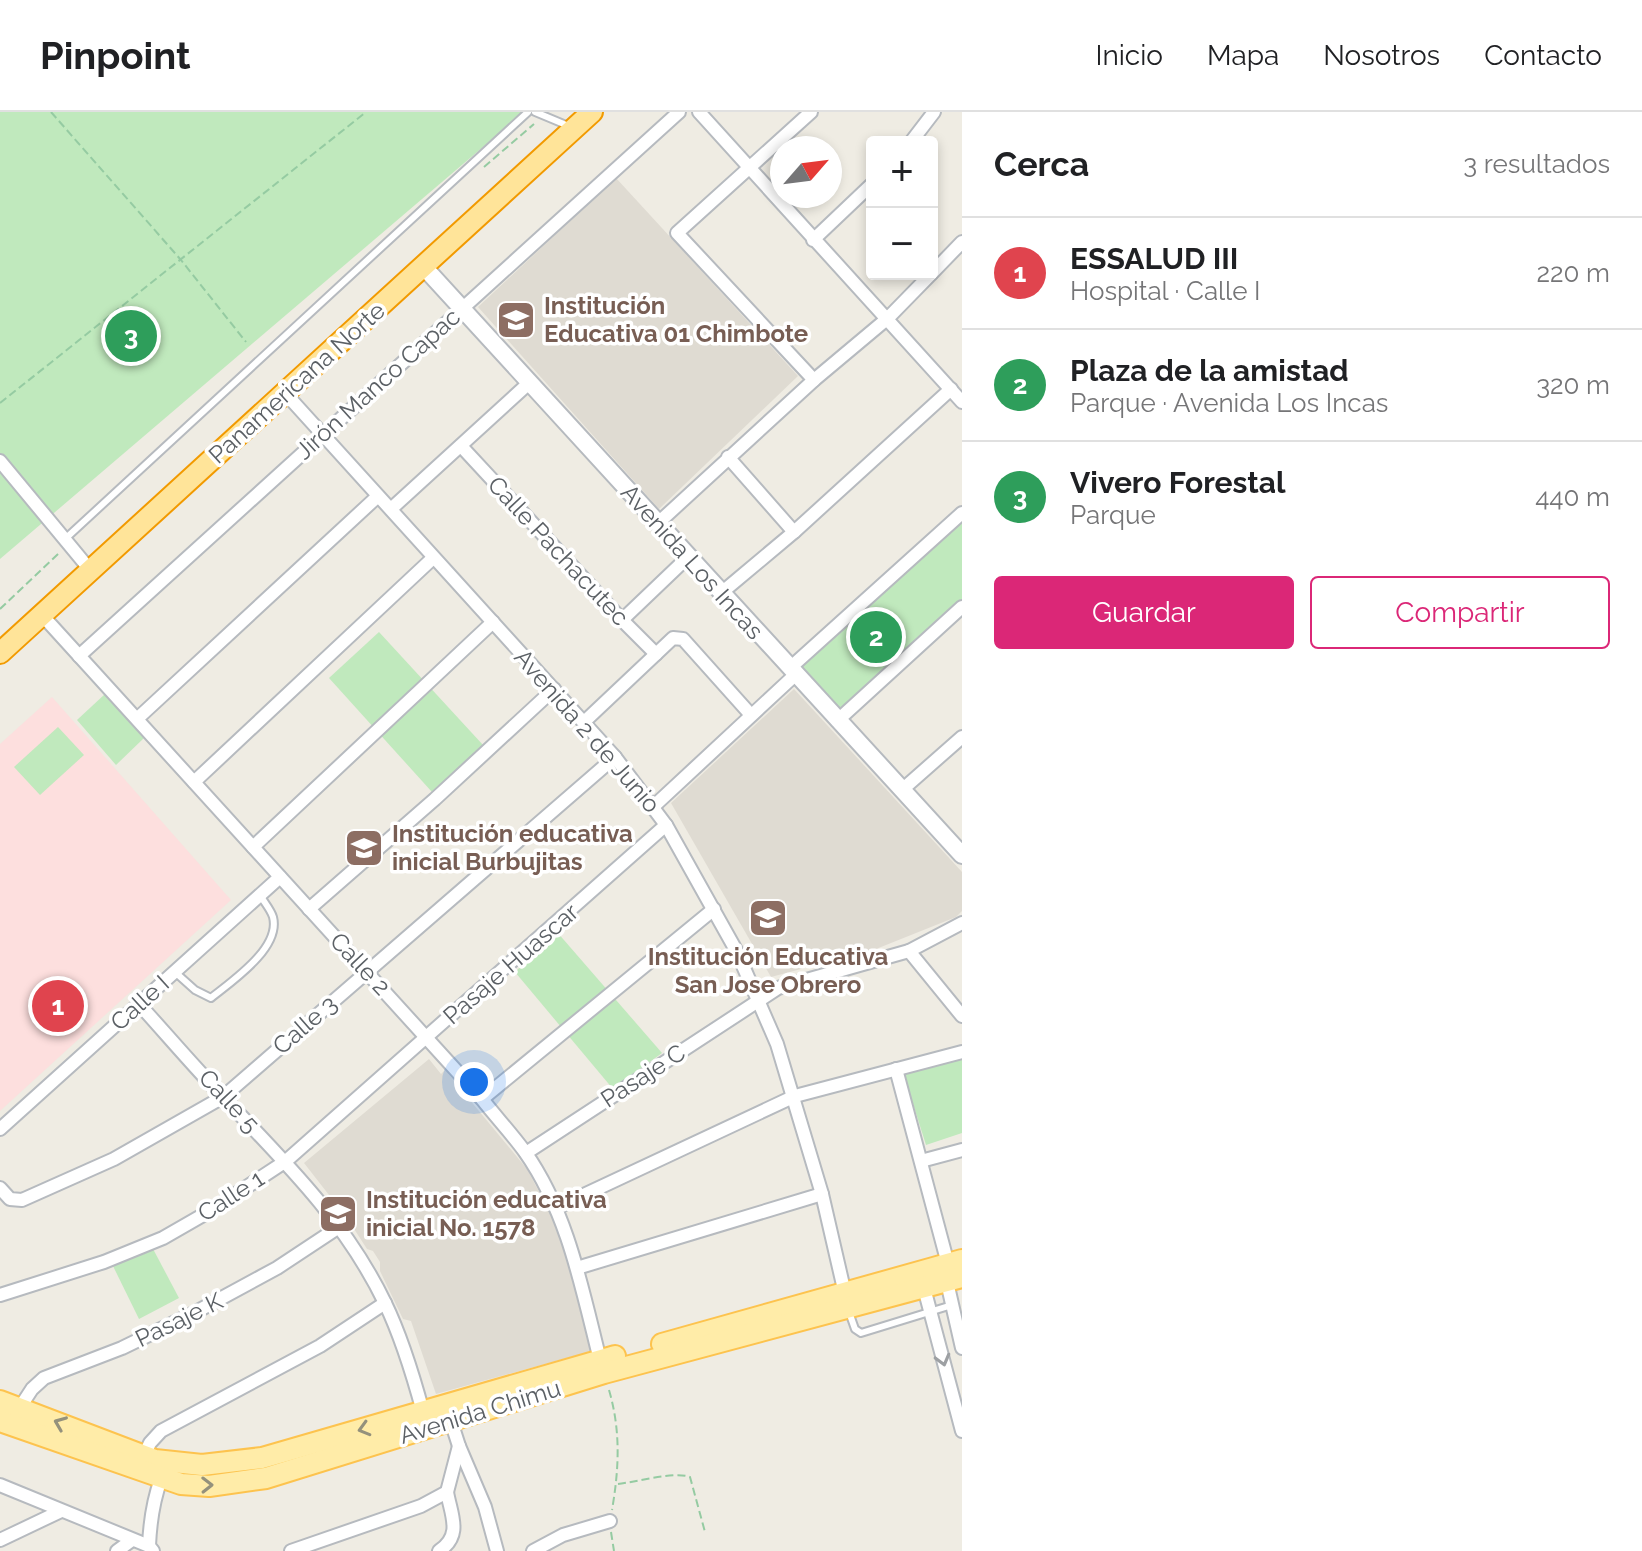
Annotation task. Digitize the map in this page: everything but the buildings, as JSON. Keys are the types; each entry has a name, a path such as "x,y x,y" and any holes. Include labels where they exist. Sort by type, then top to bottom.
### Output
{"highway":[{"name":"Panamericana Norte","path":"0,653 592,112"}],"main road":[{"name":"Avenida Chimu","path":"847,1301 924,1288 955,1271"},
{"name":"Avenida Chimu","path":"141,1463 161,1479 209,1486 266,1478 448,1413 602,1367 955,1271"},
{"name":"Avenida Chimu","path":"0,1401 7,1420 141,1463 230,1464 262,1458 423,1412 448,1413"}],"street":[{"name":"Jirón Manco Capac","path":"79,656 679,112"},
{"path":"699,112 962,402"},
{"path":"811,112 677,233 814,380"},
{"path":"916,136 934,112"},
{"path":"813,240 866,190"},
{"path":"938,268 962,242"},
{"name":"Avenida Los Incas","path":"424,267 962,855"},
{"path":"657,524 814,380 888,318 926,280"},
{"path":"391,509 529,383"},
{"path":"720,594 794,532 951,389"},
{"name":"Avenida 2 de Junio","path":"286,394 615,757 666,825 760,999 795,1096 847,1301"},
{"name":"Calle Pachacutec","path":"461,446 656,654"},
{"path":"728,457 794,532"},
{"path":"0,461 91,571"},
{"path":"138,718 378,496"},
{"path":"654,806 962,513"},
{"path":"622,620 688,557"},
{"path":"194,782 433,558"},
{"path":"837,721 962,607"},
{"name":"Calle 2","path":"42,615 482,1099 526,1153 556,1208 577,1268 602,1367"},
{"path":"253,847 493,622"},
{"path":"584,722 673,638 683,639 751,715"},
{"path":"309,909 554,689"},
{"path":"903,789 962,737"},
{"name":"Calle 3","path":"0,1188 10,1199 22,1200 114,1159 223,1097 615,757"},
{"name":"Pasaje Huascar","path":"427,1038 666,825"},
{"name":"Calle I","path":"0,1129 280,877"},
{"path":"482,1099 714,909"},
{"name":"Pasaje C","path":"526,1153 778,988 909,951 962,923"},
{"path":"909,951 962,1016"},
{"name":"Calle 5","path":"139,1004 286,1161 339,1227 385,1303 400,1338 423,1412"},
{"name":"Calle 1","path":"0,1295 104,1262 163,1238 210,1211 286,1161 427,1038"},
{"path":"556,1208 795,1096 962,1052"},
{"path":"896,1069 955,1271 952,1305 962,1348"},
{"path":"921,1161 962,1150"},
{"path":"577,1268 822,1194"},
{"name":"Pasaje K","path":"7,1420 44,1378 122,1348 194,1313 277,1268 339,1227"},
{"path":"924,1288 962,1431"},
{"path":"141,1463 161,1431 320,1346 385,1303"},
{"path":"448,1413 485,1507 497,1551"},
{"path":"439,1551 452,1540 454,1533 447,1492 459,1446"},
{"path":"0,1485 151,1548 154,1500 161,1479"},
{"path":"291,1551 421,1506 447,1492"},
{"path":"0,1540 61,1511"},
{"path":"533,1551 563,1535 610,1521"},
{"path":"117,1551 132,1540"}],"lane":[{"path":"65,539 528,112"},
{"path":"535,112 574,129"},
{"path":"175,972 195,990 211,998 237,978 264,950 274,932 272,915 260,895"},
{"path":"847,1301 855,1329 861,1333 952,1305"}],"path":[{"path":"51,112 181,260 246,342"},
{"path":"0,403 366,112"},
{"path":"602,1367 616,1416 619,1444 617,1484 610,1521 614,1551"},
{"path":"617,1484 674,1475 690,1477 705,1532"}],"shaded area":[{"path":"616,178 798,376 659,509 478,307"},
{"path":"794,689 962,872 962,911 956,917 876,949 771,977 671,803"},
{"path":"52,697 231,900 0,1111 0,744"},
{"path":"429,1059 441,1074 445,1070 527,1169 555,1222 575,1278 592,1351 436,1394 411,1321 403,1319 380,1271 380,1262 304,1163"}],"green space":[{"path":"0,112 524,112 0,559"},
{"path":"962,513 962,605 837,721 790,668"},
{"path":"379,632 483,745 432,792 329,678"},
{"path":"105,694 144,738 116,765 77,720"},
{"path":"58,727 84,755 40,795 14,767"},
{"path":"557,932 662,1053 613,1089 515,972"},
{"path":"962,1056 962,1133 926,1145 903,1072"},
{"path":"152,1247 179,1298 139,1319 113,1266"}],"place":[{"name":"Institución Educativa 01 Chimbote","path":"516,320"},
{"name":"Vivero Forestal","path":"131,336"},
{"name":"Plaza de la amistad","path":"876,637"},
{"name":"Institución educativa inicial Burbujitas","path":"364,848"},
{"name":"Institución Educativa San Jose Obrero","path":"768,918"},
{"name":"ESSALUD III","path":"58,1006"},
{"name":"Institución educativa inicial No. 1578","path":"338,1214"}]}
